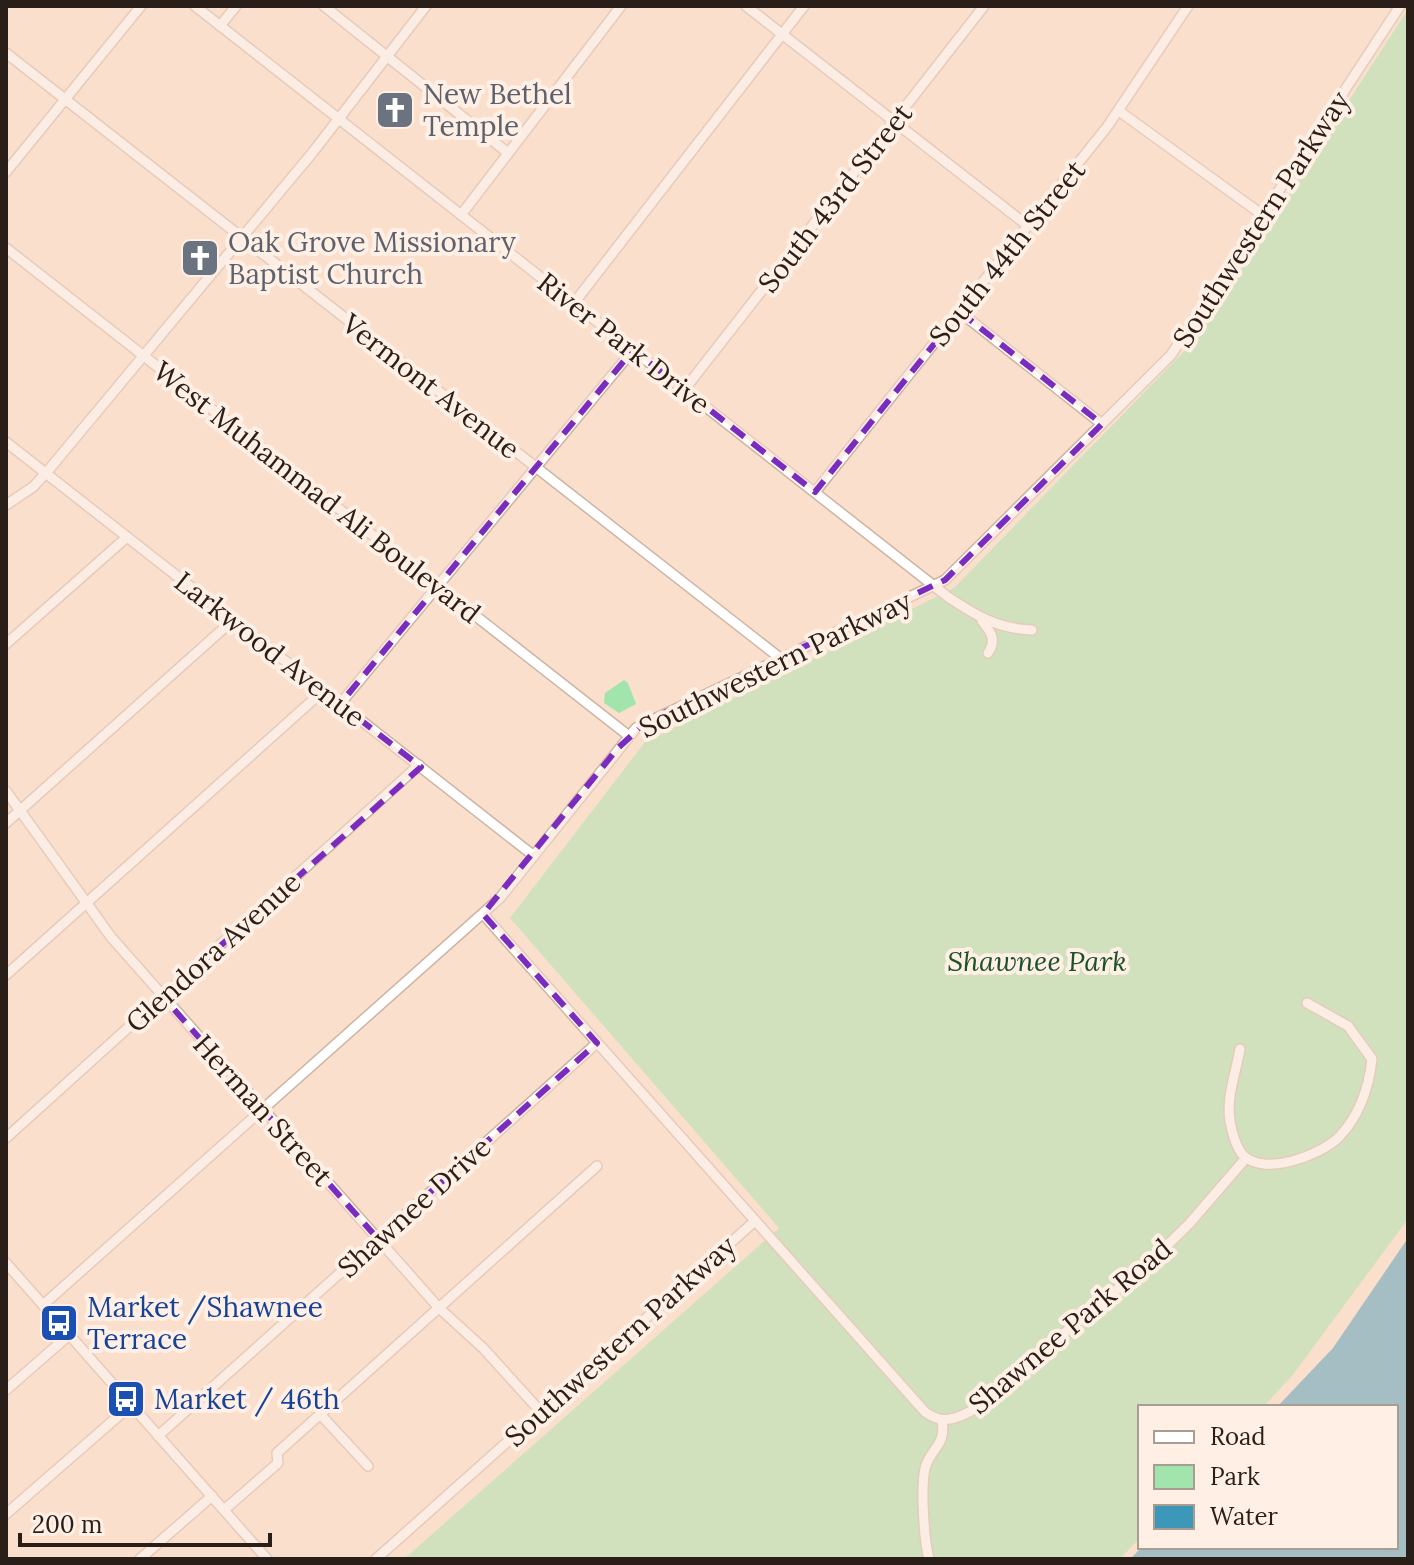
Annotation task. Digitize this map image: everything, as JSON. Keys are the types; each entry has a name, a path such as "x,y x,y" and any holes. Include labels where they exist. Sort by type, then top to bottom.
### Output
{"street":[{"path":"6,172 141,6"},
{"name":"River Park Drive","path":"195,6 933,586 980,618 1009,628 1032,630"},
{"path":"220,26 236,6"},
{"path":"324,6 508,153"},
{"path":"6,505 22,496 46,473 339,119 426,6"},
{"path":"461,215 621,6"},
{"path":"746,6 1028,226"},
{"path":"574,303 804,6"},
{"name":"South 43rd Street","path":"684,390 984,6"},
{"name":"South 44th Street","path":"815,492 1119,111 1188,6"},
{"name":"Southwestern Parkway","path":"376,1559 755,1221 483,914 500,898 629,736 649,720 945,580 1181,343 1400,6"},
{"name":"Vermont Avenue","path":"6,53 780,658"},
{"path":"1119,111 1264,216"},
{"name":"West Muhammad Ali Boulevard","path":"6,248 629,736"},
{"path":"960,312 1102,424"},
{"path":"340,704 633,350"},
{"name":"Larkwood Avenue","path":"6,442 534,856"},
{"path":"6,644 127,537"},
{"path":"980,618 993,638 993,646 988,653"},
{"path":"6,823 233,620"},
{"path":"6,975 323,691"},
{"name":"Glendora Avenue","path":"6,1138 419,765"},
{"name":"Herman Street","path":"6,791 111,937 439,1308 483,1348 541,1412"},
{"path":"43,1305 483,914"},
{"path":"1240,1049 1229,1113 1238,1146 1246,1158 1274,1163 1296,1161 1331,1144 1346,1129 1362,1099 1372,1059 1348,1026 1307,1003"},
{"name":"Shawnee Drive","path":"158,1436 597,1043"},
{"name":"Shawnee Park Road","path":"755,1221 925,1412 942,1420 963,1415 989,1398 1129,1282 1189,1224 1246,1158"},
{"path":"224,1510 278,1463 277,1453 597,1166"},
{"path":"6,1263 267,1559"},
{"path":"6,1390 69,1335"},
{"path":"6,1514 131,1405"},
{"path":"320,1414 368,1466"},
{"path":"929,1559 925,1537 925,1467 944,1437 942,1420"},
{"path":"140,1559 212,1496"}],"highlighted area":[{"path":"960,312 1102,424 945,580 649,720 618,748 483,914 597,1043 378,1239 163,997 421,767 340,704 633,350 815,492"}],"green space":[{"name":"Shawnee Park","path":"1408,9 1408,1219 1292,1376 1265,1405 1138,1405 1138,1540 1120,1559 404,1559 779,1228 510,918 645,742 954,588 1194,341"},
{"path":"624,680 636,704 619,713 604,703 605,693"}],"water":[{"path":"1408,1238 1408,1559 1130,1559 1140,1549 1398,1549 1398,1405 1279,1405 1333,1348"}],"place":[{"name":"New Bethel Temple","path":"395,110"},
{"name":"Oak Grove Missionary Baptist Church","path":"200,258"},
{"name":"Market /Shawnee Terrace","path":"59,1323"},
{"name":"Market / 46th","path":"126,1399"}]}
